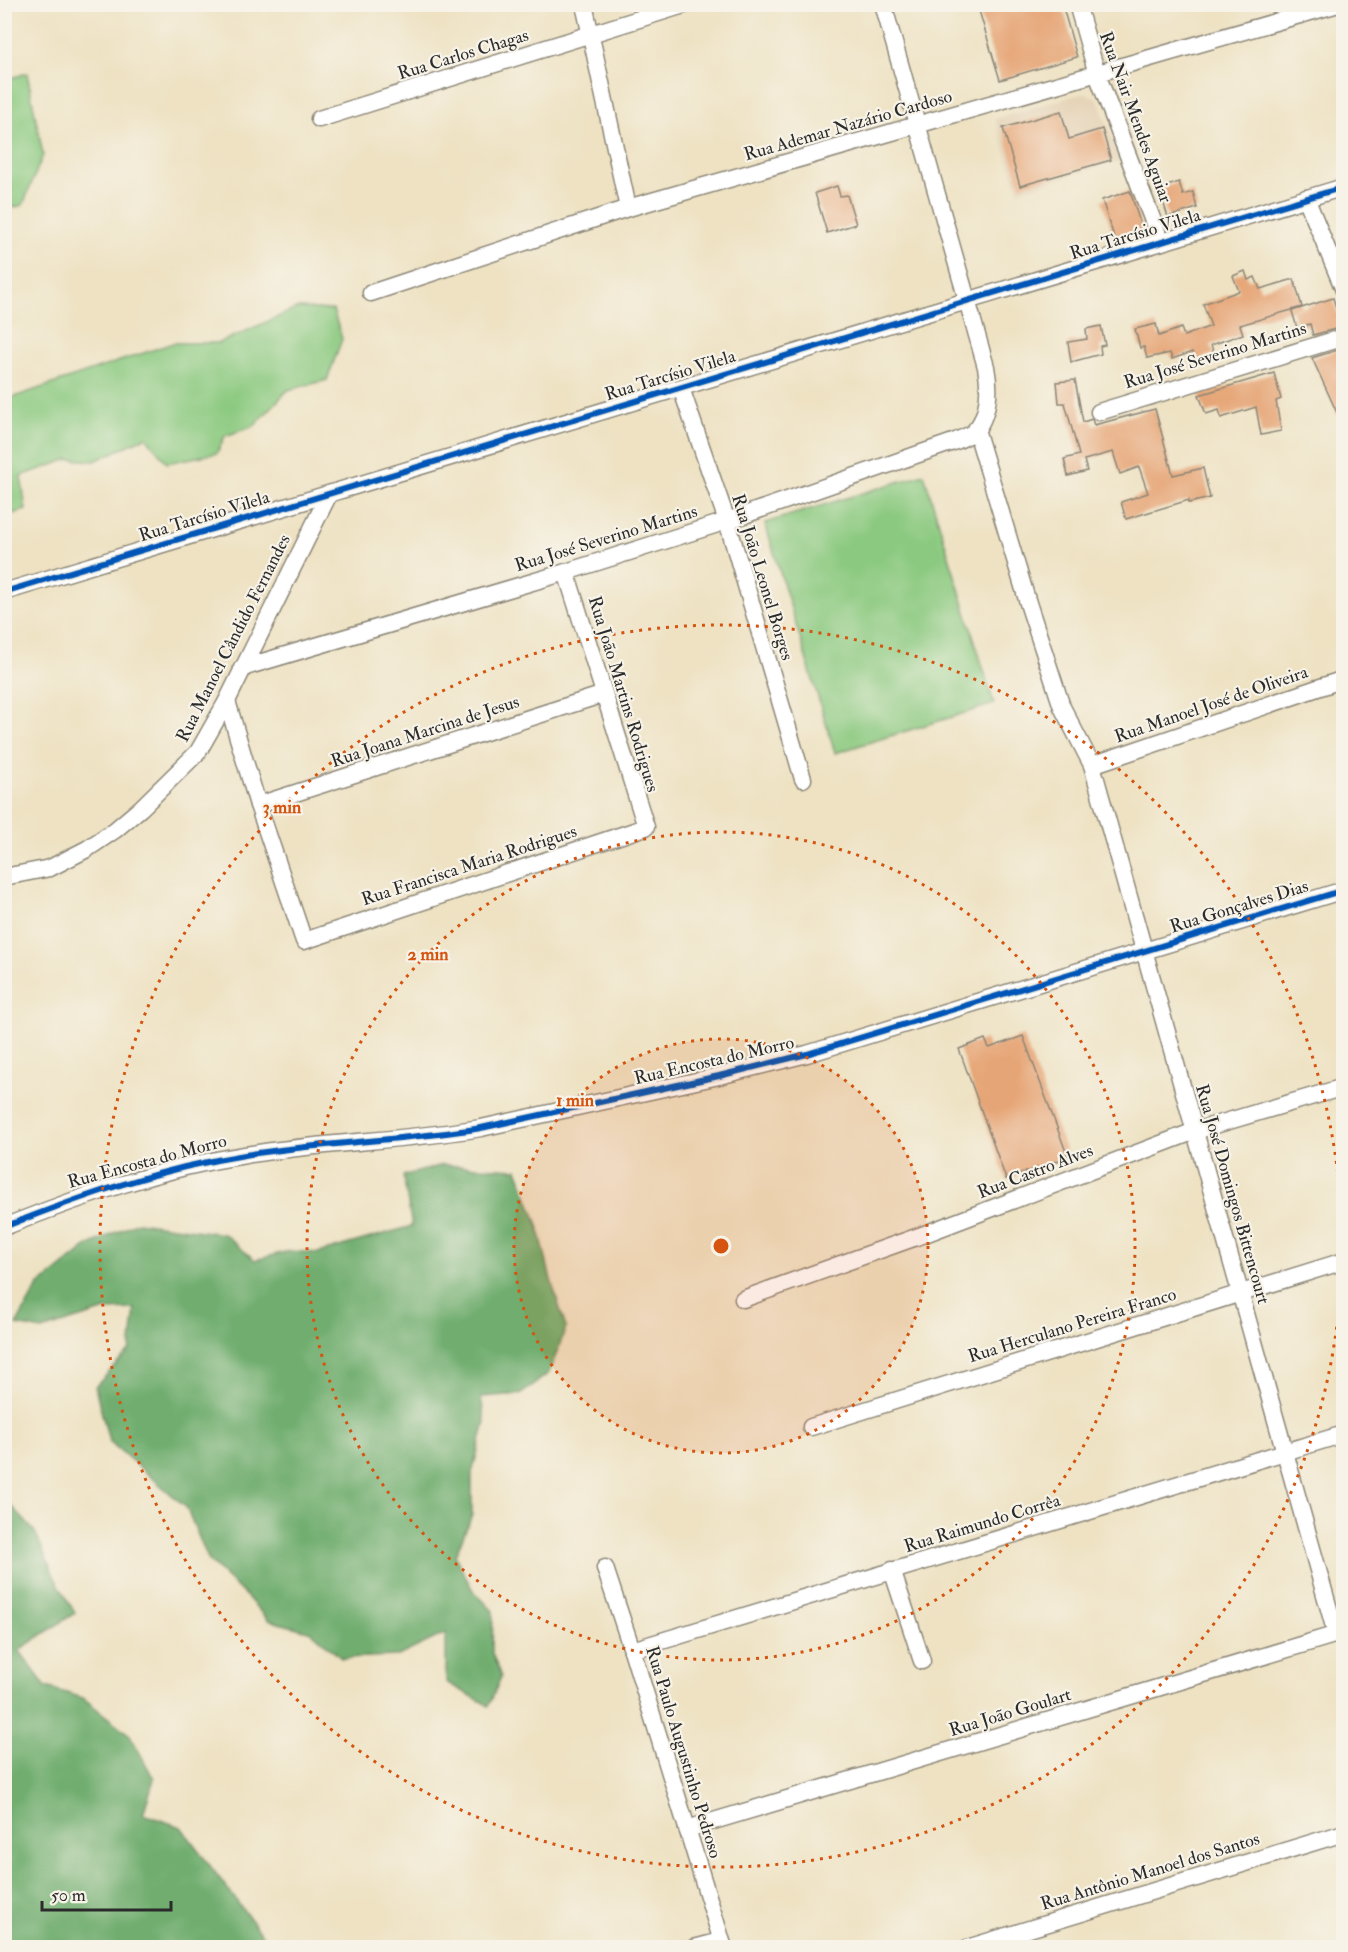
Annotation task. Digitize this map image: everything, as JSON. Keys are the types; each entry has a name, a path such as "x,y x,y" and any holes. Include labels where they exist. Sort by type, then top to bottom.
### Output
{"street":[{"path":"584,4 628,208"},
{"name":"Rua Carlos Chagas","path":"319,119 687,4"},
{"path":"883,4 989,382 989,401 976,429"},
{"name":"Rua Nair Mendes Aguiar","path":"1077,4 1097,74 1161,242"},
{"name":"Rua Ademar Nazário Cardoso","path":"371,293 628,208 1338,4"},
{"name":"Rua Tarcísio Vilela","path":"4,592 1344,187"},
{"path":"1306,198 1344,290"},
{"name":"Rua José Severino Martins","path":"1099,412 1344,337"},
{"name":"Rua João Leonel Borges","path":"681,388 727,521 803,779"},
{"name":"Rua José Severino Martins","path":"242,668 566,572 727,521 956,441 976,429"},
{"name":"Rua José Domingos Bittencourt","path":"976,429 1062,707 1092,765 1285,1452 1340,1633"},
{"name":"Rua Manoel Cândido Fernandes","path":"4,877 50,868 87,849 141,808 198,752 227,701 329,494"},
{"name":"Rua João Martins Rodrigues","path":"566,572 646,827"},
{"name":"Rua Manoel José de Oliveira","path":"1092,765 1344,679"},
{"name":"Rua Joana Marcina de Jesus","path":"258,805 604,694"},
{"path":"227,701 258,805"},
{"name":"Rua Francisca Maria Rodrigues","path":"258,805 304,941 646,827"},
{"name":"Rua Gonçalves Dias","path":"1144,951 1344,890"},
{"name":"Rua Encosta do Morro","path":"4,1227 62,1204 197,1163 320,1145 444,1134 481,1128 719,1076 882,1032 1144,951"},
{"name":"Rua Castro Alves","path":"744,1299 1195,1131 1344,1087"},
{"name":"Rua Herculano Pereira Franco","path":"811,1427 1344,1261"},
{"name":"Rua Raimundo Corrêa","path":"632,1650 1344,1434"},
{"name":"Rua Paulo Augustinho Pedroso","path":"605,1568 722,1944"},
{"path":"892,1570 922,1661"},
{"name":"Rua João Goulart","path":"687,1829 1340,1633"},
{"name":"Rua Antônio Manoel dos Santos","path":"967,1947 1344,1833"},
{"path":"694,1947 722,1944"}],"shaded area":[{"path":"1080,94 1088,94 1100,104 1120,161 1018,191 995,119"}],"green space":[{"path":"27,73 43,155 23,205 5,210 5,80"},
{"path":"298,308 333,310 342,339 327,380 288,390 254,426 225,436 217,453 167,463 146,437 95,461 69,459 21,476 26,510 5,516 5,400 173,343 219,343"},
{"path":"924,474 994,704 835,753 765,523"},
{"path":"442,1165 517,1169 538,1225 551,1280 566,1328 549,1373 521,1394 481,1397 485,1422 472,1473 472,1515 455,1556 472,1589 493,1611 492,1653 501,1677 489,1706 446,1682 446,1633 398,1656 341,1658 312,1632 268,1620 209,1561 186,1507 109,1441 95,1387 130,1350 135,1309 106,1310 42,1330 16,1325 38,1286 89,1245 138,1222 224,1234 255,1260 289,1251 318,1253 412,1226 403,1176"},
{"path":"5,1499 35,1532 55,1578 75,1613 19,1650 46,1687 83,1698 130,1735 154,1779 143,1814 181,1827 271,1947 5,1947"}],"building":[{"path":"977,4 1062,4 1077,57 1000,80"},
{"path":"1061,111 1069,139 1102,129 1111,160 1020,186 1003,128"},
{"path":"1179,182 1183,195 1193,192 1197,208 1168,217 1159,189"},
{"path":"837,186 840,196 847,195 856,224 827,233 815,193"},
{"path":"1130,191 1143,232 1115,240 1102,200"},
{"path":"1245,271 1248,280 1255,277 1260,289 1294,279 1302,307 1240,325 1243,334 1211,345 1214,354 1195,361 1192,352 1172,359 1170,353 1147,358 1144,347 1140,348 1135,329 1156,324 1159,336 1181,328 1184,336 1211,326 1203,304 1239,291 1233,276"},
{"path":"1333,298 1342,327 1313,335 1310,324 1297,328 1292,311"},
{"path":"1101,326 1105,345 1100,346 1101,354 1071,362 1068,342 1087,339 1086,329"},
{"path":"1344,348 1344,428 1312,358"},
{"path":"1274,373 1281,399 1276,401 1281,431 1261,435 1256,407 1221,418 1219,410 1206,414 1199,395"},
{"path":"1075,380 1083,422 1092,419 1094,425 1155,409 1173,475 1203,468 1210,498 1189,503 1189,500 1126,519 1121,502 1148,493 1139,467 1120,474 1113,452 1084,460 1087,471 1068,476 1064,459 1079,455 1065,403 1059,403 1057,382"},
{"path":"1023,1036 1068,1157 1006,1179 959,1049 985,1039 989,1048"}],"cycle path":[{"path":"4,592 1344,187"},
{"path":"4,1227 63,1204 183,1167 304,1147 481,1128 719,1076 807,1054 1344,890"}]}
